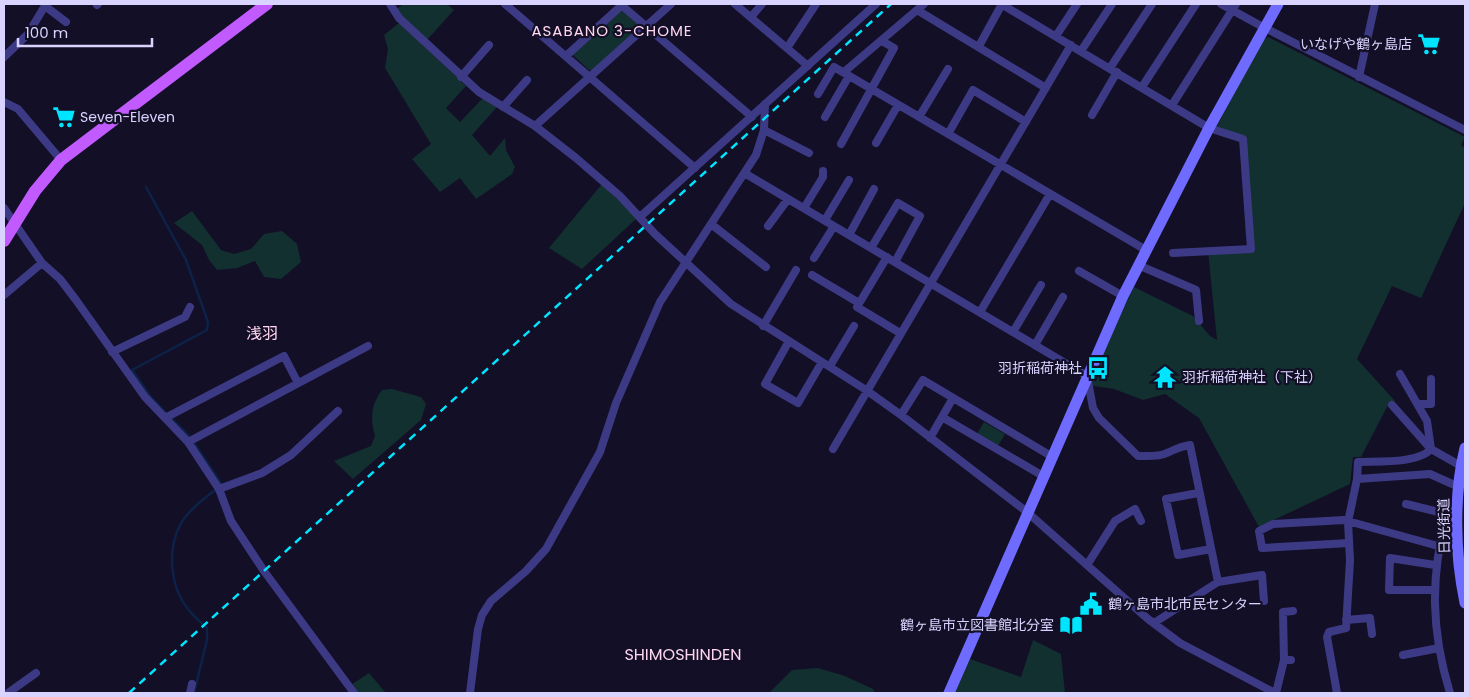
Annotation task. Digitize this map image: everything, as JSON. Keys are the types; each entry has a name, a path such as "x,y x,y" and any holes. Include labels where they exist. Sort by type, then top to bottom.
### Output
{"main road":[{"path":"4,241 34,190 61,160 267,4"}],"street":[{"path":"505,4 696,168"},
{"path":"566,56 621,4 645,27 752,117"},
{"path":"535,126 591,78 671,4"},
{"path":"735,4 808,66"},
{"path":"751,17 762,4"},
{"path":"787,48 816,4"},
{"path":"641,216 876,4"},
{"path":"825,117 846,74 924,4"},
{"path":"978,46 1002,4 1013,6 1056,36 1209,128 1243,139 1251,249 1173,253"},
{"path":"1056,36 1077,4"},
{"path":"1081,51 1112,4"},
{"path":"1092,115 1113,70 1152,4"},
{"path":"1142,87 1196,4"},
{"path":"1221,4 1234,7 1263,27 1465,130"},
{"path":"949,693 1051,456 1123,296 1209,128 1263,27 1278,4"},
{"path":"1359,77 1375,4"},
{"path":"4,57 28,34 46,5 66,22"},
{"path":"394,5 399,18 461,77 479,92 535,126 576,158 641,216 655,234 730,304 830,366 901,415 1028,512 1154,624 1180,643 1276,693 1288,660 1283,612 1293,611"},
{"path":"1172,105 1234,7"},
{"path":"917,10 1046,88"},
{"path":"841,144 894,48 882,40"},
{"path":"833,449 866,390 1002,165 1071,45"},
{"path":"461,77 489,46"},
{"path":"818,94 834,67 1146,250"},
{"path":"919,117 948,69"},
{"path":"504,107 527,80"},
{"path":"948,134 973,90 1026,122"},
{"path":"4,102 18,109 61,160"},
{"path":"470,693 478,629 482,615 491,601 526,571 546,549 600,452 616,403 653,316 686,262 746,174 756,155 764,130 765,104"},
{"path":"876,143 898,105"},
{"path":"764,130 809,153"},
{"path":"804,208 823,177 823,171"},
{"path":"746,174 1087,376 1093,408 1099,418 1138,456 1161,455 1178,446 1190,445 1198,493 1218,582"},
{"path":"824,220 849,180"},
{"path":"848,235 874,189"},
{"path":"980,312 1050,194"},
{"path":"768,226 788,199"},
{"path":"871,248 898,202 920,216 894,262"},
{"path":"4,208 42,263 60,279 76,300 145,397 188,442 219,489 231,521 264,571 354,693"},
{"path":"711,224 766,267"},
{"path":"814,258 834,226"},
{"path":"887,257 857,307 900,333"},
{"path":"4,296 42,263"},
{"path":"1138,265 1196,290 1199,321"},
{"path":"763,326 796,270"},
{"path":"1079,271 1123,296"},
{"path":"812,275 859,303"},
{"path":"1013,332 1041,285"},
{"path":"1035,345 1063,297"},
{"path":"112,352 185,317 190,307"},
{"path":"830,366 854,326"},
{"path":"789,341 765,384 798,403 822,362"},
{"path":"188,442 368,346"},
{"path":"164,418 284,356 298,383"},
{"path":"1337,693 1327,637 1329,632 1346,628 1350,560 1348,522 1357,478 1358,462 1416,459 1427,454 1431,449 1427,421 1419,404 1400,374"},
{"path":"1419,404 1431,404 1431,379"},
{"path":"901,415 924,380 1051,456"},
{"path":"930,438 953,398"},
{"path":"1392,405 1431,449 1463,462"},
{"path":"219,489 262,473 291,455 338,411"},
{"path":"942,417 1043,476"},
{"name":"日光街道","path":"1465,448 1457,516 1458,544 1465,602"},
{"path":"1357,478 1430,474 1459,487"},
{"path":"1198,493 1166,499 1178,555 1211,549"},
{"path":"1406,504 1457,516 1438,546 1434,590 1439,648 1450,693"},
{"path":"1086,565 1115,521 1135,509 1141,521"},
{"path":"1348,543 1262,548 1259,531 1272,524 1348,522 1438,546"},
{"path":"1434,590 1389,590 1390,558 1435,565"},
{"path":"1154,624 1218,582 1262,575 1264,601"},
{"path":"1346,620 1370,618 1372,634"},
{"path":"1403,655 1439,648"},
{"path":"8,693 36,672"},
{"path":"190,693 192,684"}],"green space":[{"path":"403,4 447,4 454,10 426,41 402,17 397,9"},
{"path":"619,11 622,11 639,25 639,29 593,70 589,70 572,54"},
{"path":"399,23 466,86 446,108 460,122 483,98 497,107 472,135 490,156 505,138 506,150 515,167 512,174 476,199 460,178 440,192 412,159 431,144 385,68 388,49 384,35"},
{"path":"1268,37 1465,137 1461,145 1465,148 1465,203 1421,298 1392,286 1357,359 1395,401 1387,407 1361,457 1353,457 1350,484 1259,527 1199,418 1165,394 1143,400 1114,389 1093,386 1091,377 1134,287 1193,316 1210,336 1217,340 1208,251 1250,249 1243,140 1215,130 1263,40"},
{"path":"602,184 637,218 582,269 549,248"},
{"path":"192,211 221,250 234,254 251,249 264,234 282,231 297,244 301,262 281,279 264,277 255,261 237,268 217,270 209,260 202,245 174,223"},
{"path":"392,389 421,397 426,404 421,420 353,479 334,461 371,446 375,436 372,412 378,395 382,390"},
{"path":"984,422 1005,434 998,446 977,434"},
{"path":"1033,640 1061,654 1065,693 955,693 970,659 1021,677"},
{"path":"818,668 845,676 873,689 875,693 769,693 792,670"},
{"path":"369,673 386,693 357,693 351,685"}],"waterway":[{"path":"146,187 186,260 208,322 207,330 132,370 150,396 167,414"},
{"path":"171,418 190,437 222,485 188,514 180,525 173,546 172,568 177,590 190,612 207,628 207,640 194,693"}],"railway":[{"path":"129,693 891,4"}],"place":[{"name":"いなげや鶴ヶ島店","path":"1429,44"},
{"name":"Seven-Eleven","path":"64,117"},
{"name":"羽折稲荷神社","path":"1098,368"},
{"name":"羽折稲荷神社（下社）","path":"1165,377"},
{"name":"鶴ヶ島市北市民センター","path":"1091,604"},
{"name":"鶴ヶ島市立図書館北分室","path":"1071,625"}],"district":[{"name":"ASABANO 3-CHOME","path":"612,30"},
{"name":"浅羽","path":"262,333"},
{"name":"SHIMOSHINDEN","path":"683,654"}]}
